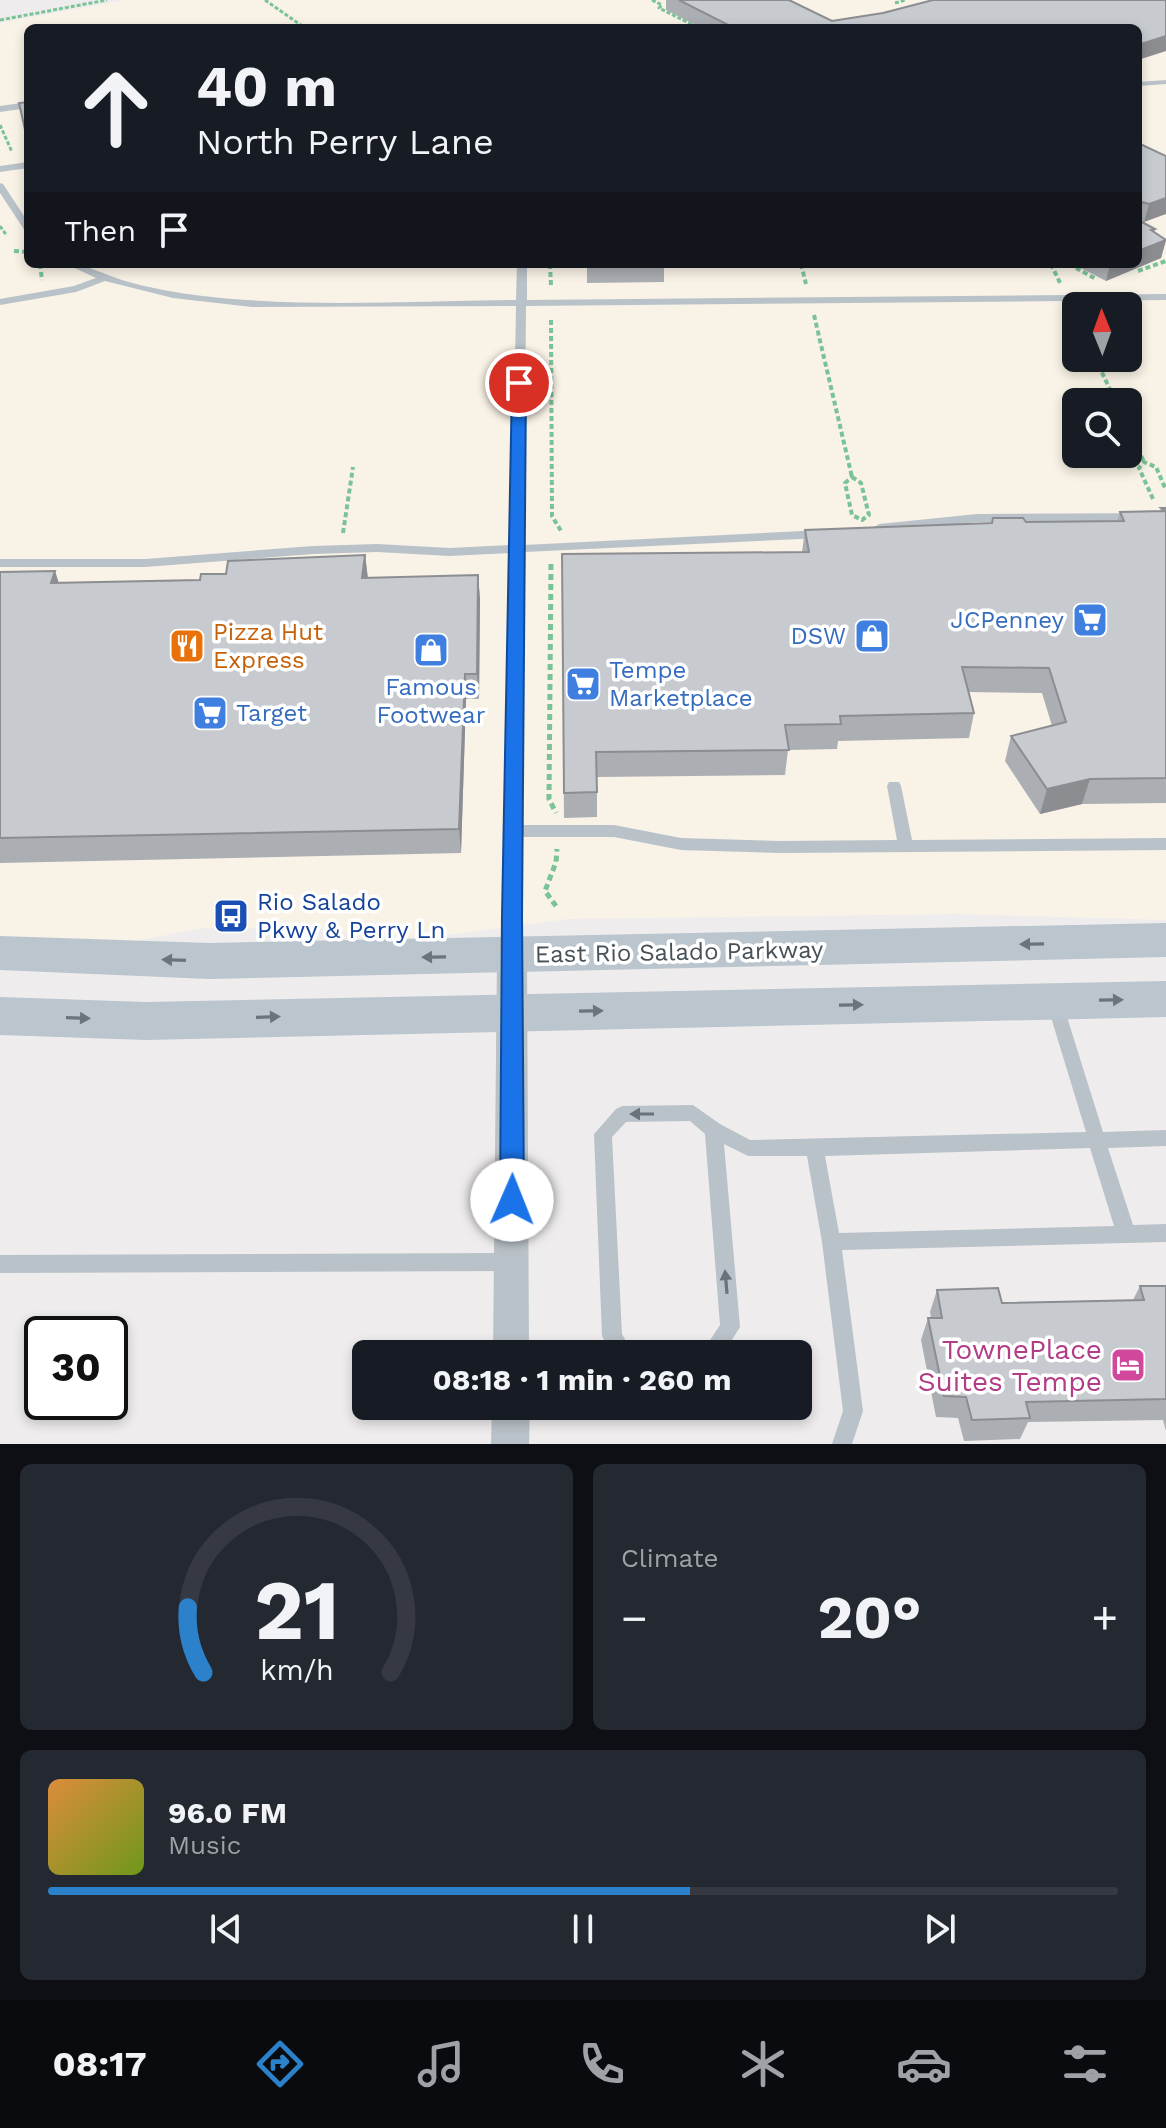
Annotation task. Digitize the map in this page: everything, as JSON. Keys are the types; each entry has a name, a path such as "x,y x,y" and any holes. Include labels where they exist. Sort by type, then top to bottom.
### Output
{"main road":[{"name":"East Rio Salado Parkway","path":"0,953 209,961 1166,940"},
{"path":"0,1016 146,1021 1166,999"}],"street":[{"path":"511,1340 512,956"},
{"path":"510,1444 511,1420"}],"lane":[{"path":"1142,84 1166,82"},
{"path":"0,109 24,106"},
{"path":"0,169 24,166"},
{"path":"0,186 24,223"},
{"path":"80,268 162,295 220,303 295,305 1166,297"},
{"path":"512,956 522,268"},
{"path":"0,302 76,289 103,278"},
{"path":"866,530 977,518 1166,517"},
{"path":"0,563 160,563 340,549 450,552 834,533"},
{"path":"894,786 906,846"},
{"path":"514,831 614,831 681,844 1166,844"},
{"path":"1054,1001 1126,1234"},
{"path":"614,1340 603,1134 622,1114 693,1113 714,1130 748,1148 1166,1138"},
{"path":"714,1130 730,1327 721,1340"},
{"path":"815,1148 853,1411 842,1444"},
{"path":"831,1242 1166,1233"},
{"path":"0,1264 511,1262"}],"path":[{"path":"0,20 107,0"},
{"path":"265,0 299,24"},
{"path":"652,0 661,4 669,2"},
{"path":"895,3 906,0"},
{"path":"661,4 659,8 691,24"},
{"path":"0,125 14,156"},
{"path":"0,226 7,236"},
{"path":"14,251 24,252"},
{"path":"1138,271 1166,261"},
{"path":"550,268 551,295"},
{"path":"802,268 808,293"},
{"path":"1076,268 1098,280"},
{"path":"812,307 852,477 861,483 869,515 862,520 852,515 845,483 852,477"},
{"path":"551,310 552,516 561,529 561,536"},
{"path":"1142,458 1144,462 1156,467 1166,490"},
{"path":"1144,462 1139,468 1153,499 1164,502"},
{"path":"342,535 353,467"},
{"path":"551,562 549,799 557,821"},
{"path":"556,906 545,891 556,862 557,847"}],"shaded area":[{"name":"Tempe Marketplace","path":"125,0 1166,0 1166,920 958,914 568,919 426,938 304,928 204,928 125,943 0,938 0,23"}],"building":[{"path":"679,0 789,0 832,21 883,13 933,0 1166,0 1166,36 1142,44 1142,24 726,24"},
{"path":"24,102 24,125 19,103"},
{"path":"1142,145 1166,156 1166,198 1149,204 1142,202"},
{"path":"1142,222 1155,229 1151,230 1166,240 1142,249"},
{"path":"1161,508 1166,508 1166,778 1090,779 1047,789 1011,736 1066,722 1049,668 962,667 974,713 840,716 841,724 785,725 789,750 596,752 597,792 564,793 562,554 809,552 805,530 992,523 993,518 1023,518 1026,522 1124,521 1120,512 1165,511"},
{"name":"Target","path":"365,555 362,578 478,575 477,674 465,674 459,829 0,838 0,572 55,571 51,583 200,580 201,574 226,574 228,561"},
{"path":"1140,1286 1166,1286 1166,1399 1026,1402 1030,1418 972,1420 966,1397 944,1396 928,1318 942,1318 937,1290 998,1288 1002,1303 1144,1300"}],"place":[{"name":"JCPenney","path":"1090,620"},
{"name":"DSW","path":"872,636"},
{"name":"Pizza Hut Express","path":"187,646"},
{"name":"Famous Footwear","path":"431,650"},
{"name":"Tempe Marketplace","path":"583,684"},
{"name":"Target","path":"210,713"},
{"name":"Rio Salado Pkwy & Perry Ln","path":"231,916"},
{"name":"TownePlace Suites Tempe","path":"1128,1365"}],"route":[{"path":"512,1200 512,916 519,383"}]}
